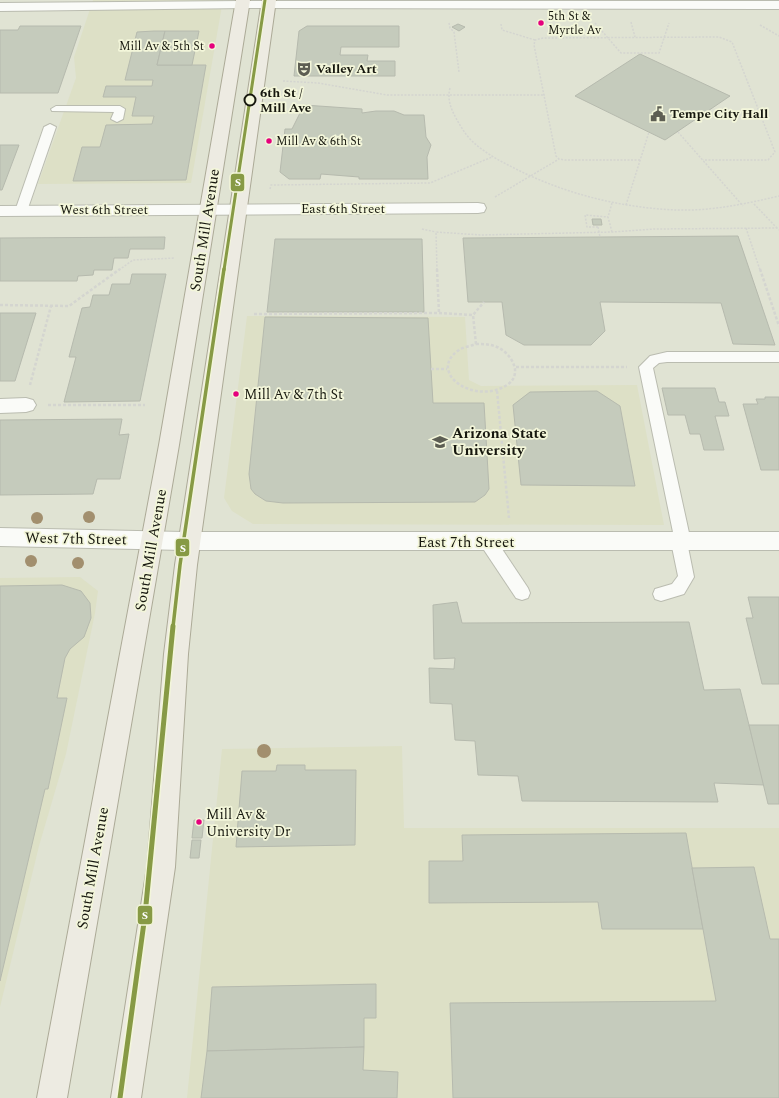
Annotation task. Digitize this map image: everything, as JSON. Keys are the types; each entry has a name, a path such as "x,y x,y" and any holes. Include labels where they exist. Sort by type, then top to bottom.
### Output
{"main road":[{"name":"South Mill Avenue","path":"52,1098 152,541 242,2"},
{"name":"South Mill Avenue","path":"126,1098 161,867 176,654 186,565 269,2"}],"street":[{"path":"0,8 242,2 692,3 779,5"},
{"name":"East 6th Street","path":"208,210 478,208"},
{"name":"West 6th Street","path":"0,211 208,210"},
{"path":"0,406 26,405"},
{"name":"West 7th Street","path":"0,537 152,541"},
{"name":"East 7th Street","path":"152,541 779,542"}],"lane":[{"path":"56,109 120,109 117,119"},
{"path":"21,211 50,127"},
{"path":"690,594 646,367 654,359 667,356 779,356"},
{"path":"488,542 522,593"},
{"path":"661,594 678,589 686,577"}],"path":[{"path":"449,22 450,28 454,32 459,72"},
{"path":"500,22 502,30 536,40 543,38 719,37 732,42 775,152 768,160 703,160"},
{"path":"631,22 635,37"},
{"path":"759,24 779,36"},
{"path":"598,27 621,53 658,53 668,27"},
{"path":"536,40 534,45 556,156 559,159"},
{"path":"283,81 318,83 387,94 545,95"},
{"path":"450,88 448,94 451,108 463,131 479,148 530,177 556,188 612,203 653,208 687,209 743,206 779,196"},
{"path":"626,205 649,132"},
{"path":"678,132 743,206"},
{"path":"271,185 430,183 492,156"},
{"path":"478,208 559,159 640,160"},
{"path":"612,203 608,217 612,232"},
{"path":"754,204 778,229"},
{"path":"600,237 598,227 587,227 585,215 608,217"},
{"path":"745,228 779,326"},
{"path":"439,314 436,232 481,235 612,232 654,229 778,229"},
{"path":"0,305 69,306 133,260 175,258"},
{"path":"476,344 473,315 484,302"},
{"path":"51,306 26,405 145,405"},
{"path":"254,314 473,315"},
{"path":"476,344 497,347 506,352 513,359 516,367 512,381 497,391 486,393 465,389 456,384 447,369 448,362 452,355 466,346 476,344"},
{"path":"516,367 646,367"},
{"path":"431,369 447,369"},
{"path":"497,391 511,542"}],"shaded area":[{"path":"93,0 223,0 191,183 38,184 76,78 74,57"},
{"name":"Arizona State University","path":"247,316 465,317 469,380 481,386 637,385 664,525 253,524 232,511 224,498"},
{"path":"80,577 98,591 95,613 66,754 39,846 0,1007 0,578"},
{"path":"402,746 404,828 779,828 779,1098 187,1098 222,749"}],"building":[{"path":"458,24 465,27 459,31 452,27"},
{"path":"20,26 81,26 58,93 0,93 0,30 18,30"},
{"path":"307,26 399,26 399,47 341,47 340,55 368,55 367,61 395,61 395,76 294,76 299,31"},
{"path":"165,31 157,65 206,65 186,180 73,181 82,147 100,147 106,125 152,124 154,116 132,116 136,97 103,97 106,86 152,86 153,80 125,80 137,32"},
{"path":"165,31 199,31 192,65 157,65"},
{"name":"Tempe City Hall","path":"640,54 730,96 665,140 575,96"},
{"path":"304,105 362,109 362,113 394,111 404,115 424,115 426,137 431,145 427,157 428,179 359,179 359,177 321,174 320,179 289,179 280,172 285,129 292,129"},
{"path":"0,145 19,145 2,190 0,190"},
{"path":"592,219 601,219 602,225 593,225"},
{"path":"738,236 775,345 733,344 721,303 600,302 605,331 591,345 524,345 506,335 502,302 468,302 463,238"},
{"path":"165,237 164,249 130,249 128,258 114,258 112,270 94,270 93,275 78,276 77,281 0,281 0,238"},
{"path":"275,239 422,239 424,312 267,312"},
{"path":"132,274 166,274 140,401 64,402 76,357 69,357 82,308 90,307 93,295 109,295 112,284 130,284"},
{"path":"0,313 36,313 15,381 0,381"},
{"path":"265,317 428,318 433,403 484,403 489,489 485,495 475,502 283,503 266,501 255,494 251,489 249,474"},
{"path":"662,388 715,388 719,402 725,402 729,416 715,416 724,450 704,450 700,434 690,434 685,415 668,415"},
{"path":"597,391 620,406 635,486 521,485 513,405 530,392"},
{"path":"765,397 779,397 779,470 761,470 743,404 758,404 756,399 765,399"},
{"path":"122,419 119,435 129,434 120,479 97,479 93,494 0,495 0,420"},
{"path":"62,585 81,591 90,603 91,618 84,637 70,649 65,658 57,698 67,698 48,789 45,789 0,981 0,586"},
{"path":"748,597 779,597 779,684 762,684 746,618 753,618"},
{"path":"457,602 462,623 689,622 704,690 740,689 764,785 714,783 718,802 522,801 518,776 478,775 475,741 455,740 452,704 430,703 429,668 454,669 455,658 434,659 433,605"},
{"path":"749,725 779,725 779,804 768,804"},
{"path":"277,765 305,765 305,770 356,770 355,845 236,847 242,771 276,771"},
{"path":"194,820 204,820 202,838 192,838"},
{"path":"686,833 703,929 602,929 598,902 429,903 429,861 463,861 462,835"},
{"path":"192,840 201,840 199,858 190,858"},
{"path":"754,867 770,939 779,939 779,1098 453,1098 450,1003 716,1001 692,868"},
{"path":"376,984 376,1018 364,1018 364,1047 207,1051 212,987"},
{"path":"364,1047 363,1070 398,1072 397,1098 201,1098 207,1051"}],"transit line":[{"name":"S","path":"120,1098 150,871 180,565 265,0"}],"place":[{"name":"5th St & Myrtle Av","path":"541,23"},
{"name":"Mill Av & 5th St","path":"212,46"},
{"name":"Valley Art","path":"304,69"},
{"name":"6th St / Mill Ave","path":"250,100"},
{"name":"Tempe City Hall","path":"658,114"},
{"name":"Mill Av & 6th St","path":"269,141"},
{"name":"Mill Av & 7th St","path":"236,394"},
{"name":"Arizona State University","path":"440,442"},
{"name":"Mill Av & University Dr","path":"199,822"}]}
